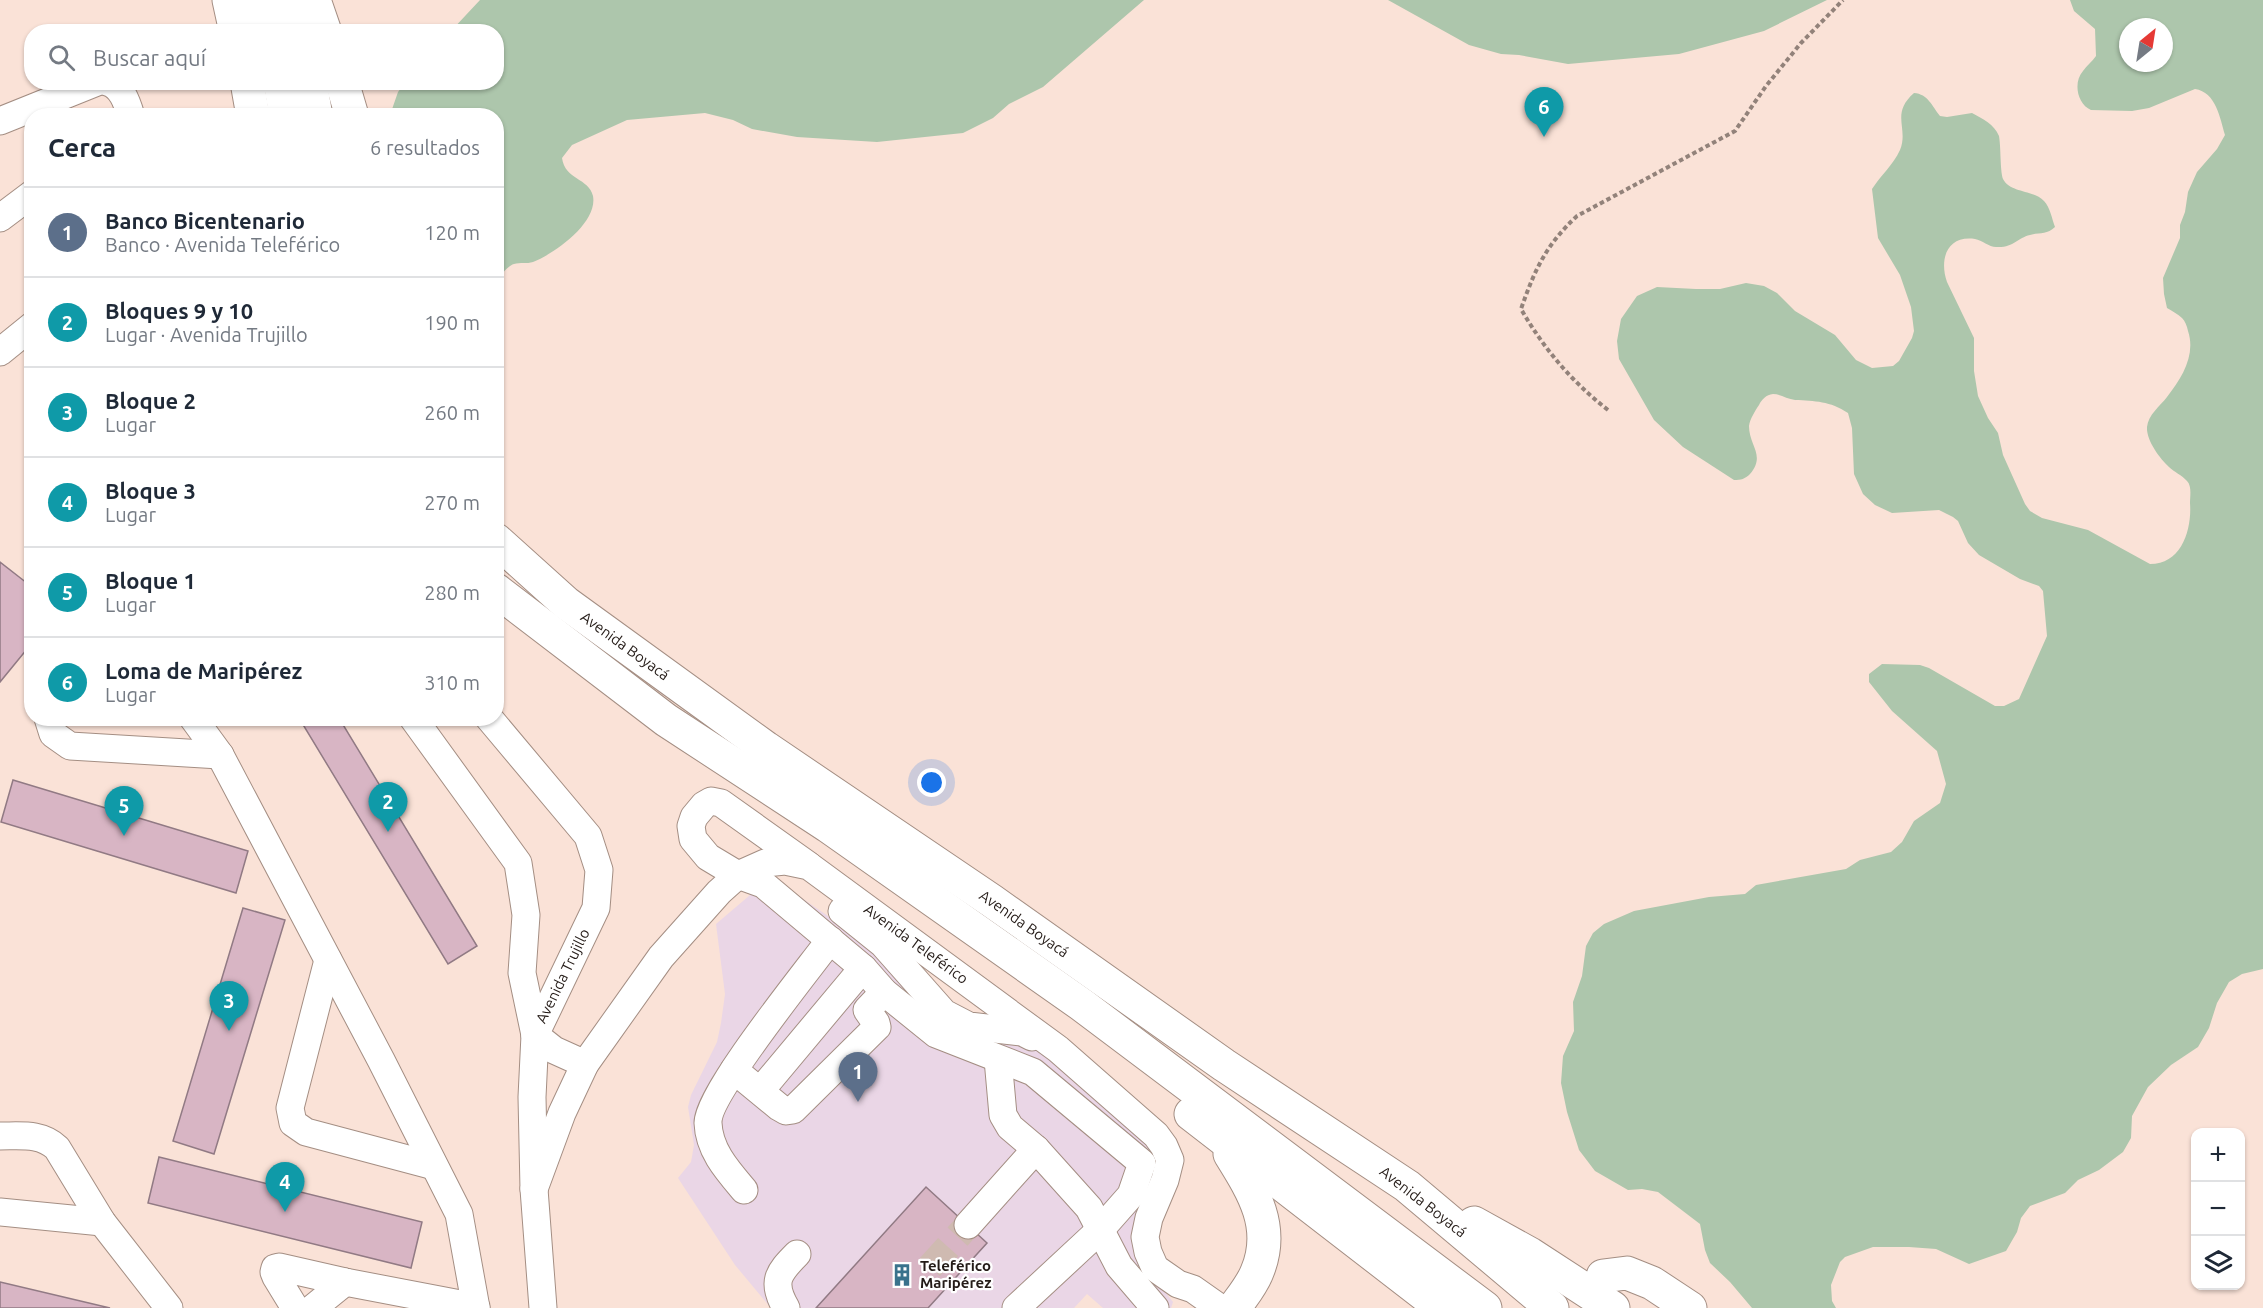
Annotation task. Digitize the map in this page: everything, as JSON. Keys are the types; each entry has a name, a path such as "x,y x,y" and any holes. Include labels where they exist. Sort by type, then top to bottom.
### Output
{"highway":[{"path":"229,0 234,24"},
{"path":"259,0 265,24"},
{"path":"290,0 296,24"},
{"path":"314,0 322,24"},
{"path":"248,90 252,108"},
{"path":"281,90 285,108"},
{"path":"311,90 315,108"},
{"path":"344,90 350,108"},
{"name":"Avenida Boyacá","path":"504,547 566,603 766,748 992,901 1224,1065 1407,1186 1552,1308"},
{"name":"Avenida Boyacá","path":"504,596 666,720 920,889 1082,1005 1485,1308"},
{"path":"920,889 994,961 1442,1308"},
{"path":"1220,1137 1252,1190 1262,1212 1263,1235 1257,1272 1234,1308"},
{"path":"1407,1186 1530,1254 1613,1308"},
{"path":"1603,1276 1627,1274 1652,1283 1690,1308"}],"street":[{"path":"32,108 77,90"},
{"path":"119,90 128,108"},
{"path":"0,121 24,111"},
{"path":"0,218 24,200"},
{"path":"0,352 24,332"},
{"path":"50,726 53,734 70,746 220,754"},
{"path":"199,726 220,754 459,1214 476,1308 275,1268 276,1277 295,1308"},
{"path":"419,726 518,863 526,915 522,973 535,1035 554,1050 585,1064"},
{"name":"Avenida Trujillo","path":"496,726 588,836 599,870 596,908 535,1035 532,1097 534,1189 543,1308"},
{"path":"734,1070 779,1107 786,1111 793,1110 877,1027 875,1001 863,968 763,884 738,875 708,857 693,839 691,826 694,817 711,801 721,803 808,866"},
{"name":"Avenida Teleférico","path":"534,1189 562,1113 585,1064 661,957 719,892 738,875 765,863 785,861 808,866 1058,1048 1156,1135 1170,1160 1165,1180 1149,1218 1145,1237 1148,1252 1155,1268 1178,1284 1193,1289 1220,1308"},
{"name":"Avenida Teleférico","path":"765,863 789,875 837,907 883,944 944,1013 969,1026 1022,1032 1058,1048"},
{"path":"744,1190 726,1168 711,1144 709,1110 734,1070 830,940"},
{"path":"328,960 290,1108 293,1123 306,1132 434,1166"},
{"path":"813,963 844,991 875,1001 936,1034 1033,1072 1142,1163 1131,1195 1101,1229 1016,1308"},
{"path":"761,1090 863,968"},
{"path":"998,1059 1003,1115 1010,1127 1036,1149 1089,1208 1101,1229 1106,1245 1119,1266 1155,1308"},
{"path":"0,1136 34,1136 48,1140 57,1148 102,1222 169,1308"},
{"path":"968,1225 1036,1149"},
{"path":"0,1212 102,1222"},
{"path":"786,1308 777,1281 781,1271 797,1254"},
{"path":"313,1308 345,1282"},
{"name":"Avenida Teleférico","path":"1178,1284 1192,1308"}],"path":[{"path":"1608,410 1566,373 1536,334 1521,309 1534,272 1558,234 1577,216 1735,131 1745,120 1766,86 1801,43 1844,0"}],"shaded area":[{"path":"763,884 787,888 828,916 874,952 945,1022 1046,1048 1141,1132 1162,1165 1155,1193 1157,1282 1173,1302 1171,1308 1103,1308 1087,1294 1074,1308 771,1308 735,1265 678,1178 691,1162 694,1145 688,1107 691,1095 717,1042 721,1023 725,994 716,924"}],"green space":[{"path":"480,0 1144,0 1043,87 1009,104 993,118 963,133 877,142 797,137 752,129 733,120 705,113 627,120 572,145 562,158 568,171 591,190 593,196 593,206 582,227 563,245 542,258 528,263 516,263 504,272 504,108 392,108 400,90 504,90 504,24 458,24"},
{"path":"1388,0 1827,0 1764,31 1679,54 1568,64 1501,54 1469,45"},
{"path":"2070,0 2263,0 2263,969 2242,974 2229,982 2198,1047 2171,1065 2148,1087 2132,1116 2131,1138 2123,1152 2099,1170 2078,1180 2065,1193 2030,1206 2021,1218 2017,1232 2006,1251 1969,1264 1936,1249 1873,1247 1845,1257 1840,1262 1831,1285 1832,1301 1836,1308 1752,1308 1710,1263 1700,1224 1658,1192 1642,1189 1628,1190 1595,1171 1579,1150 1561,1083 1563,1056 1574,1031 1573,1002 1582,976 1586,946 1593,933 1604,924 1634,911 1709,897 1745,894 1756,885 1846,869 1860,860 1891,852 1902,842 1914,821 1940,803 1946,784 1937,751 1892,711 1869,682 1869,674 1882,664 1920,665 1995,706 2004,706 2019,699 2047,636 2043,591 2039,586 2020,579 1979,555 1968,543 1958,521 1953,517 1939,510 1892,513 1875,505 1863,494 1854,474 1852,428 1848,413 1835,406 1776,394 1764,398 1754,412 1749,426 1757,456 1755,467 1746,477 1734,480 1683,447 1654,420 1619,359 1617,341 1621,319 1637,296 1657,287 1720,289 1746,283 1764,286 1777,293 1795,311 1835,335 1856,360 1872,368 1893,366 1899,361 1914,331 1911,307 1900,275 1878,238 1872,189 1900,150 1903,135 1901,114 1914,93 1926,98 1940,116 1972,113 1991,125 1999,136 2001,170 2006,184 2040,197 2049,210 2055,227 2043,233 2026,236 2002,247 1993,247 1975,239 1965,239 1952,245 1945,257 1947,282 1974,338 1974,371 1978,396 1998,433 2003,455 2030,511 2042,518 2088,530 2150,564 2170,558 2177,552 2187,534 2190,488 2189,483 2169,467 2158,454 2151,443 2147,427 2152,415 2173,390 2186,366 2190,340 2183,319 2167,308 2163,278 2180,238 2180,225 2188,192 2197,172 2217,149 2225,135 2212,100 2202,91 2195,89 2149,108 2132,111 2091,110 2086,107 2082,103 2077,87 2083,71 2096,56 2095,29 2074,11"}],"building":[{"path":"0,562 24,581 24,653 0,682"},
{"path":"304,726 344,726 477,946 448,964"},
{"path":"13,780 248,851 236,893 1,822"},
{"path":"243,908 285,920 214,1154 173,1141"},
{"path":"159,1157 422,1222 411,1268 148,1203"},
{"name":"Teleférico Maripérez","path":"926,1187 987,1243 928,1308 816,1308"},
{"path":"0,1282 110,1308 0,1308"}],"tunnel":[{"path":"930,1267 968,1225"}],"place":[{"name":"Loma de Maripérez","path":"1544,137"},
{"name":"Bloques 9 y 10","path":"388,832"},
{"name":"Bloque 1","path":"124,836"},
{"name":"Bloque 2","path":"229,1031"},
{"name":"Banco Bicentenario","path":"858,1102"},
{"name":"Bloque 3","path":"285,1212"},
{"name":"Teleférico Maripérez","path":"902,1275"}]}
